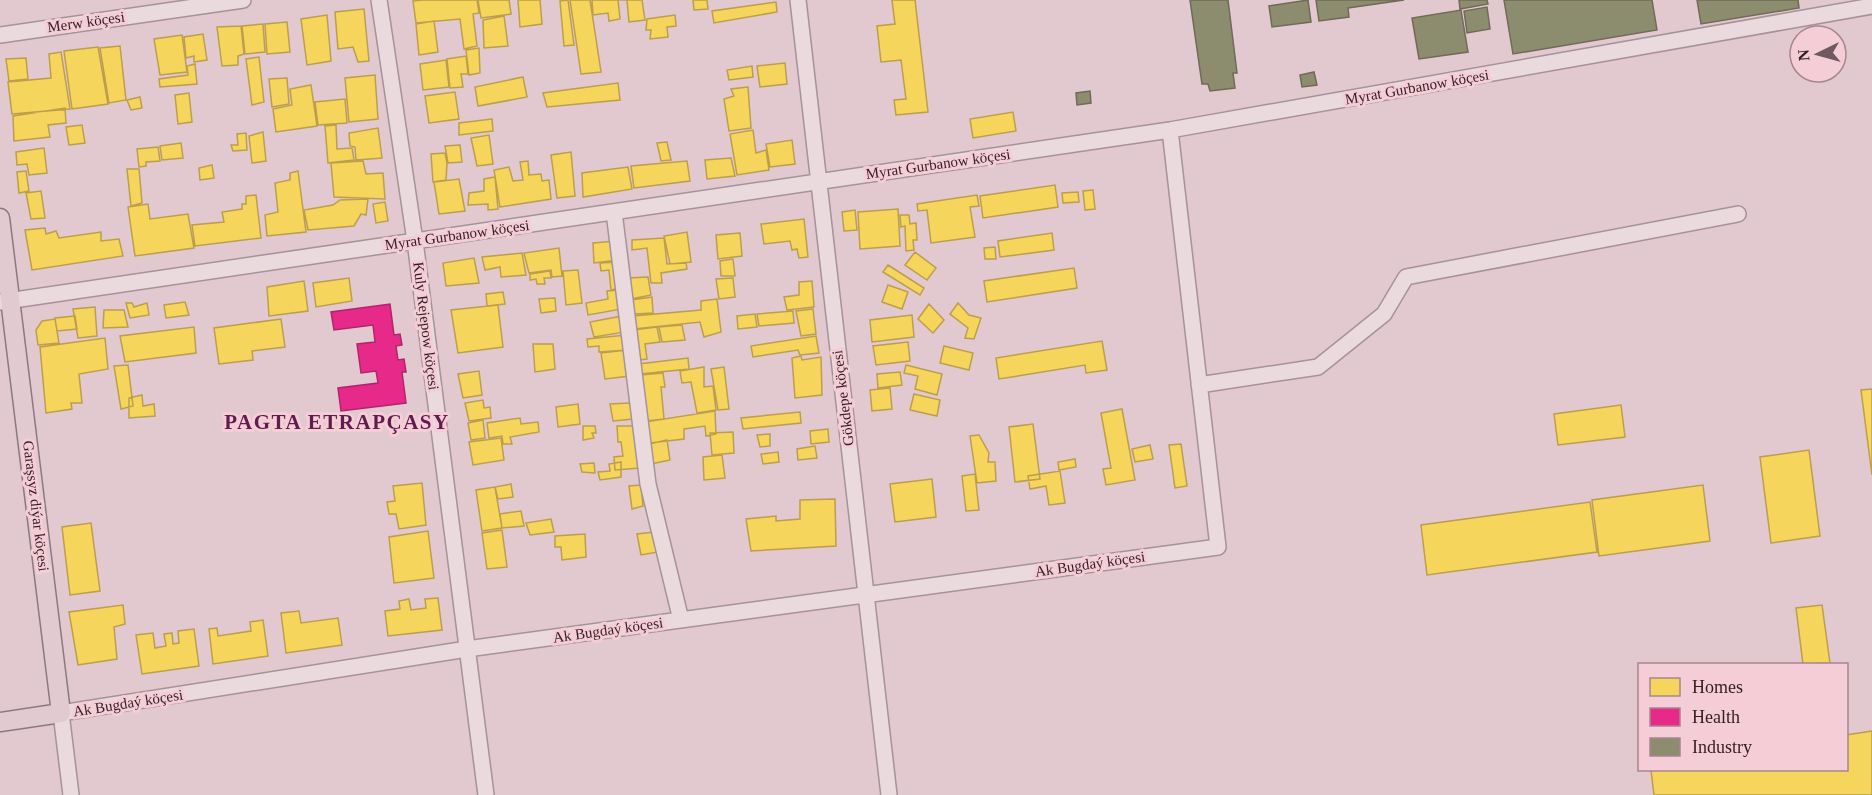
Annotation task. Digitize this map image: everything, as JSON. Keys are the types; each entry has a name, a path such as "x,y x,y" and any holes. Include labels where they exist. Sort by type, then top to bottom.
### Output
{"main road":[{"name":"Garaşsyz diýar köçesi","path":"0,218 5,302 61,713"},
{"name":"Ak Bugdaý köçesi","path":"0,722 61,713"}],"street":[{"name":"Merw köçesi","path":"0,35 243,0"},
{"name":"Kuly Rejepow köçesi","path":"380,0 415,241 486,795"},
{"name":"Gökdepe köçesi","path":"798,0 889,795"},
{"name":"Myrat Gurbanow köçesi","path":"5,302 1170,130 1872,6"},
{"path":"1170,130 1199,385 1318,367 1384,314 1406,277 1738,214"},
{"path":"614,212 648,484 681,620"},
{"name":"Ak Bugdaý köçesi","path":"61,713 467,649 1218,547 1199,385"},
{"name":"Garaşsyz diýar köçesi","path":"61,713 71,795"},
{"path":"888,777 900,795"}],"building: Homes":[{"path":"477,0 479,13 473,14 477,46 464,49 460,19 416,23 413,1"},
{"path":"478,0 509,0 511,14 481,18"},
{"path":"518,0 540,0 542,24 520,27"},
{"path":"568,0 574,45 564,46 560,1"},
{"path":"570,0 590,0 601,72 581,74"},
{"path":"592,0 618,0 620,19 609,21 608,13 593,15"},
{"path":"627,0 642,0 645,20 629,22"},
{"path":"693,0 707,0 708,9 694,10"},
{"path":"892,0 915,0 928,112 896,115 894,100 906,99 901,60 881,62 877,26 895,24"},
{"path":"776,2 777,12 714,23 712,11"},
{"path":"364,9 369,61 358,62 353,47 338,49 335,12"},
{"path":"327,15 331,61 307,65 301,19"},
{"path":"675,15 676,26 667,27 668,37 650,39 651,30 646,30 647,19"},
{"path":"504,16 508,46 484,48 483,20"},
{"path":"434,21 438,52 419,55 416,24"},
{"path":"287,22 290,52 267,54 265,24"},
{"path":"263,24 265,52 245,54 242,26"},
{"path":"241,26 244,54 238,56 238,65 222,66 217,27"},
{"path":"203,34 207,60 194,62 194,56 186,58 184,37"},
{"path":"182,35 187,72 160,75 154,39"},
{"path":"120,46 126,100 109,103 100,48"},
{"path":"98,47 108,104 72,109 64,51"},
{"path":"479,48 480,73 469,75 466,50"},
{"path":"61,52 70,109 12,114 8,82 51,78 49,54"},
{"path":"466,56 468,74 461,74 463,87 450,88 447,59"},
{"path":"259,57 264,102 252,105 246,59"},
{"path":"26,58 28,79 9,81 6,59"},
{"path":"446,60 449,87 423,90 420,64"},
{"path":"785,63 787,84 760,87 757,66"},
{"path":"195,64 197,84 160,87 159,79 188,75 187,66"},
{"path":"752,66 753,77 729,80 727,70"},
{"path":"375,75 378,119 349,122 345,78"},
{"path":"523,77 527,97 478,106 475,87"},
{"path":"287,78 289,104 272,107 269,79"},
{"path":"618,83 620,100 547,107 543,93"},
{"path":"311,85 317,126 276,132 273,109 292,105 290,89"},
{"path":"748,87 751,128 729,131 724,99 734,96 731,89"},
{"path":"455,92 459,119 429,123 425,96"},
{"path":"189,93 192,122 178,124 175,95"},
{"path":"140,97 142,108 131,110 127,100"},
{"path":"345,99 347,123 318,125 315,102"},
{"path":"65,108 66,123 48,125 50,137 14,141 13,116"},
{"path":"1013,112 1016,131 973,138 970,119"},
{"path":"492,119 493,131 459,135 459,123"},
{"path":"82,125 85,143 69,145 66,127"},
{"path":"336,125 337,149 352,148 354,160 328,163 325,126"},
{"path":"378,128 382,158 356,160 355,147 350,146 349,133"},
{"path":"753,130 756,153 766,150 769,170 737,175 730,134"},
{"path":"263,132 266,161 252,163 249,136"},
{"path":"246,133 247,150 233,151 231,145 238,145 237,134"},
{"path":"489,135 493,164 477,166 471,138"},
{"path":"792,140 795,164 770,167 766,144"},
{"path":"667,142 671,160 661,161 657,143"},
{"path":"181,143 183,158 162,160 160,146"},
{"path":"460,145 462,162 448,163 445,146"},
{"path":"158,147 160,161 146,162 146,166 139,167 137,149"},
{"path":"44,148 47,173 29,175 27,164 17,165 16,152"},
{"path":"571,152 575,196 557,198 551,155"},
{"path":"445,153 446,180 433,182 431,154"},
{"path":"731,158 735,176 707,179 705,160"},
{"path":"363,161 366,174 383,173 385,199 334,197 331,163"},
{"path":"528,161 529,175 541,174 542,181 549,180 551,199 500,207 494,170 509,167 513,181 523,180 520,162"},
{"path":"687,161 690,181 634,188 631,166"},
{"path":"212,165 214,178 200,180 199,168"},
{"path":"628,167 632,189 583,197 582,173"},
{"path":"127,169 139,169 142,203 131,206"},
{"path":"26,171 29,191 19,193 17,172"},
{"path":"298,171 306,232 267,236 265,215 278,212 275,183 290,180 290,173"},
{"path":"495,177 498,209 488,210 488,204 468,205 469,193 484,191 484,179"},
{"path":"459,179 465,211 439,214 434,182"},
{"path":"1055,185 1058,207 983,218 980,196"},
{"path":"1093,190 1095,209 1085,210 1083,191"},
{"path":"41,191 45,218 31,219 26,193"},
{"path":"1078,192 1079,202 1063,203 1062,193"},
{"path":"256,195 261,238 195,246 192,225 224,222 222,212 242,209 242,204 246,204 246,196"},
{"path":"977,195 979,206 970,207 975,237 931,243 927,210 918,211 917,204"},
{"path":"368,199 366,215 361,214 354,226 308,230 304,210 333,205 340,200"},
{"path":"385,202 388,221 376,223 373,204"},
{"path":"148,204 150,219 188,214 194,248 135,256 128,207"},
{"path":"898,209 900,246 860,249 858,212"},
{"path":"855,210 857,230 844,231 842,212"},
{"path":"900,215 909,215 910,224 916,223 917,240 913,240 914,250 906,251 905,226 901,227"},
{"path":"804,219 808,257 799,258 797,249 792,250 790,241 764,244 761,224"},
{"path":"45,228 46,234 56,231 59,238 101,232 101,241 119,239 123,256 32,270 25,230"},
{"path":"687,232 691,262 670,264 664,236"},
{"path":"740,233 742,256 718,259 716,235"},
{"path":"1052,233 1054,250 1000,257 998,241"},
{"path":"664,238 667,264 686,263 687,269 661,273 662,283 651,283 647,248 632,250 632,240"},
{"path":"616,241 618,260 594,263 593,243"},
{"path":"995,247 996,259 985,259 984,248"},
{"path":"559,248 562,276 552,277 551,270 529,273 524,253"},
{"path":"915,252 936,268 927,280 905,265"},
{"path":"522,253 526,275 501,277 500,267 485,270 482,257"},
{"path":"474,258 479,283 446,286 443,263"},
{"path":"733,259 735,276 721,276 720,261"},
{"path":"618,262 620,288 611,290 609,270 601,271 600,263"},
{"path":"888,265 924,288 920,295 883,272"},
{"path":"1074,268 1077,288 987,302 984,281"},
{"path":"578,270 582,303 566,305 563,271"},
{"path":"550,271 551,278 544,278 545,284 537,284 536,279 530,280 530,274"},
{"path":"648,277 651,295 631,299 628,278"},
{"path":"349,278 352,301 316,307 313,283"},
{"path":"733,278 735,297 719,299 716,279"},
{"path":"304,281 308,311 269,316 267,287"},
{"path":"812,281 814,307 787,310 784,297 799,295 799,282"},
{"path":"888,285 908,292 902,309 882,302"},
{"path":"620,290 622,309 588,315 586,303 608,299 607,291"},
{"path":"503,292 505,304 487,306 486,294"},
{"path":"652,297 653,313 634,314 631,300"},
{"path":"555,298 556,311 541,313 539,299"},
{"path":"717,299 721,332 704,337 700,322 634,329 633,316 701,310 701,301"},
{"path":"185,302 189,315 166,318 164,305"},
{"path":"126,303 132,303 134,307 147,303 149,315 130,318"},
{"path":"958,303 969,315 981,318 974,339 965,338 968,328 950,314"},
{"path":"929,304 944,320 933,333 918,319"},
{"path":"498,305 503,347 458,353 451,310"},
{"path":"95,307 97,336 78,338 73,309"},
{"path":"813,309 816,334 801,336 796,311"},
{"path":"104,310 124,310 128,327 103,328"},
{"path":"793,311 794,323 759,326 757,314"},
{"path":"755,314 757,327 738,329 737,316"},
{"path":"912,315 914,337 872,342 870,320"},
{"path":"75,316 77,329 57,331 55,318"},
{"path":"622,316 625,332 594,337 590,322"},
{"path":"55,319 59,343 38,345 36,330 42,321"},
{"path":"281,319 285,347 252,351 253,360 219,364 214,328"},
{"path":"682,325 685,340 662,342 659,327"},
{"path":"194,327 196,353 125,362 120,336"},
{"path":"657,327 660,342 645,344 647,359 639,360 633,330"},
{"path":"626,335 628,350 599,352 599,346 588,347 587,339"},
{"path":"816,336 819,353 800,355 798,350 753,357 751,346"},
{"path":"105,338 108,369 79,374 82,403 71,403 72,409 46,413 40,347"},
{"path":"1102,341 1107,370 1086,373 1085,365 999,379 996,358"},
{"path":"908,342 910,361 876,365 873,346"},
{"path":"533,344 553,344 555,369 535,372"},
{"path":"944,346 973,353 969,370 940,363"},
{"path":"627,350 630,376 605,379 601,353"},
{"path":"801,356 802,360 821,357 822,395 795,398 792,358"},
{"path":"688,358 689,369 640,374 639,364"},
{"path":"128,365 133,406 121,409 114,366"},
{"path":"906,365 942,374 937,395 915,389 918,376 904,373"},
{"path":"704,367 704,387 713,386 716,410 697,413 691,382 682,383 680,371"},
{"path":"724,367 729,409 718,410 711,369"},
{"path":"479,371 482,395 463,398 458,374"},
{"path":"900,372 902,385 878,388 877,374"},
{"path":"663,373 665,387 661,387 664,419 645,421 640,375"},
{"path":"890,388 892,409 872,411 870,390"},
{"path":"1872,389 1872,475 1861,390"},
{"path":"914,394 940,400 937,416 910,410"},
{"path":"142,395 143,406 154,404 155,416 129,418 129,398"},
{"path":"483,400 484,408 490,407 491,418 469,421 465,403"},
{"path":"630,403 633,419 613,421 610,404"},
{"path":"578,404 580,424 558,427 556,407"},
{"path":"1621,405 1625,437 1558,445 1554,414"},
{"path":"1122,409 1135,480 1106,485 1103,469 1111,468 1101,413"},
{"path":"715,411 716,434 706,436 705,426 684,429 684,439 650,443 645,422"},
{"path":"800,412 801,423 743,429 741,418"},
{"path":"520,418 521,424 538,422 539,432 510,437 512,444 503,444 502,436 489,438 487,423"},
{"path":"483,420 485,438 471,440 468,423"},
{"path":"1033,424 1040,479 1015,482 1009,427"},
{"path":"583,426 595,426 596,433 592,433 594,438 583,440"},
{"path":"617,426 635,426 640,468 615,470 614,457 623,456 621,442 618,442"},
{"path":"828,429 829,442 811,444 810,431"},
{"path":"733,432 734,453 712,455 710,433"},
{"path":"770,434 770,446 760,447 757,435"},
{"path":"979,435 989,453 988,462 995,462 996,481 977,483 970,436"},
{"path":"501,438 504,460 473,465 469,442"},
{"path":"667,440 670,460 651,464 649,444"},
{"path":"1181,444 1187,486 1175,488 1169,445"},
{"path":"1150,445 1153,459 1135,462 1132,449"},
{"path":"815,446 817,458 798,460 797,449"},
{"path":"1809,450 1820,536 1771,543 1760,457"},
{"path":"778,452 779,462 763,464 761,454"},
{"path":"722,455 725,478 704,480 703,457"},
{"path":"1075,459 1076,467 1059,470 1058,462"},
{"path":"621,462 621,477 600,480 598,472 610,471 609,464"},
{"path":"594,463 595,473 582,472 580,464"},
{"path":"1060,471 1065,503 1049,505 1046,486 1030,489 1028,476"},
{"path":"975,474 979,510 966,511 962,476"},
{"path":"932,479 936,517 895,522 890,484"},
{"path":"422,483 426,525 399,529 396,514 389,514 387,502 395,501 393,486"},
{"path":"511,484 513,497 498,499 495,487"},
{"path":"641,485 643,506 632,509 629,486"},
{"path":"1703,485 1710,541 1599,556 1592,500"},
{"path":"495,487 502,528 482,531 476,490"},
{"path":"835,499 836,546 751,551 746,519 776,516 776,521 800,519 800,500"},
{"path":"1590,502 1597,552 1427,575 1421,525"},
{"path":"521,511 524,526 502,528 500,514"},
{"path":"551,519 554,532 530,535 526,523"},
{"path":"91,523 100,591 70,595 62,527"},
{"path":"502,530 507,567 487,569 482,533"},
{"path":"428,531 434,578 394,583 389,537"},
{"path":"654,532 658,552 641,555 637,534"},
{"path":"585,534 586,557 562,560 561,547 555,547 555,536"},
{"path":"438,598 442,630 388,636 385,611 400,609 399,601 409,599 411,610 426,608 425,599"},
{"path":"123,605 125,624 114,627 117,659 78,665 69,612"},
{"path":"1822,605 1830,663 1803,663 1796,608"},
{"path":"299,611 301,623 338,618 342,645 286,653 281,613"},
{"path":"263,620 268,656 213,664 209,629 217,628 218,636 251,631 250,622"},
{"path":"194,629 199,666 142,674 136,635 153,633 155,648 166,646 164,634 172,633 173,644 179,643 178,631"},
{"path":"1872,731 1872,795 1654,795 1651,771 1848,771 1848,735"}],"building: Health":[{"path":"390,304 394,335 400,334 402,345 396,346 398,360 404,359 406,372 402,372 406,403 341,411 338,388 378,383 376,371 361,373 357,344 375,342 373,325 334,330 331,312"}],"building: Industry":[{"path":"1190,0 1228,0 1237,73 1233,73 1235,88 1210,91 1208,84 1202,84"},
{"path":"1308,0 1311,22 1272,27 1269,6"},
{"path":"1316,0 1404,0 1348,8 1349,17 1319,21"},
{"path":"1459,0 1487,0 1488,4 1460,9"},
{"path":"1504,0 1652,0 1657,30 1513,54"},
{"path":"1697,0 1798,0 1799,8 1701,24"},
{"path":"1487,7 1490,29 1467,33 1464,11"},
{"path":"1461,10 1468,52 1419,59 1412,18"},
{"path":"1314,72 1317,85 1302,87 1300,75"},
{"path":"1090,91 1091,103 1077,105 1076,93"}],"district":[{"name":"PAGTA ETRAPÇASY","path":"337,422"}]}
